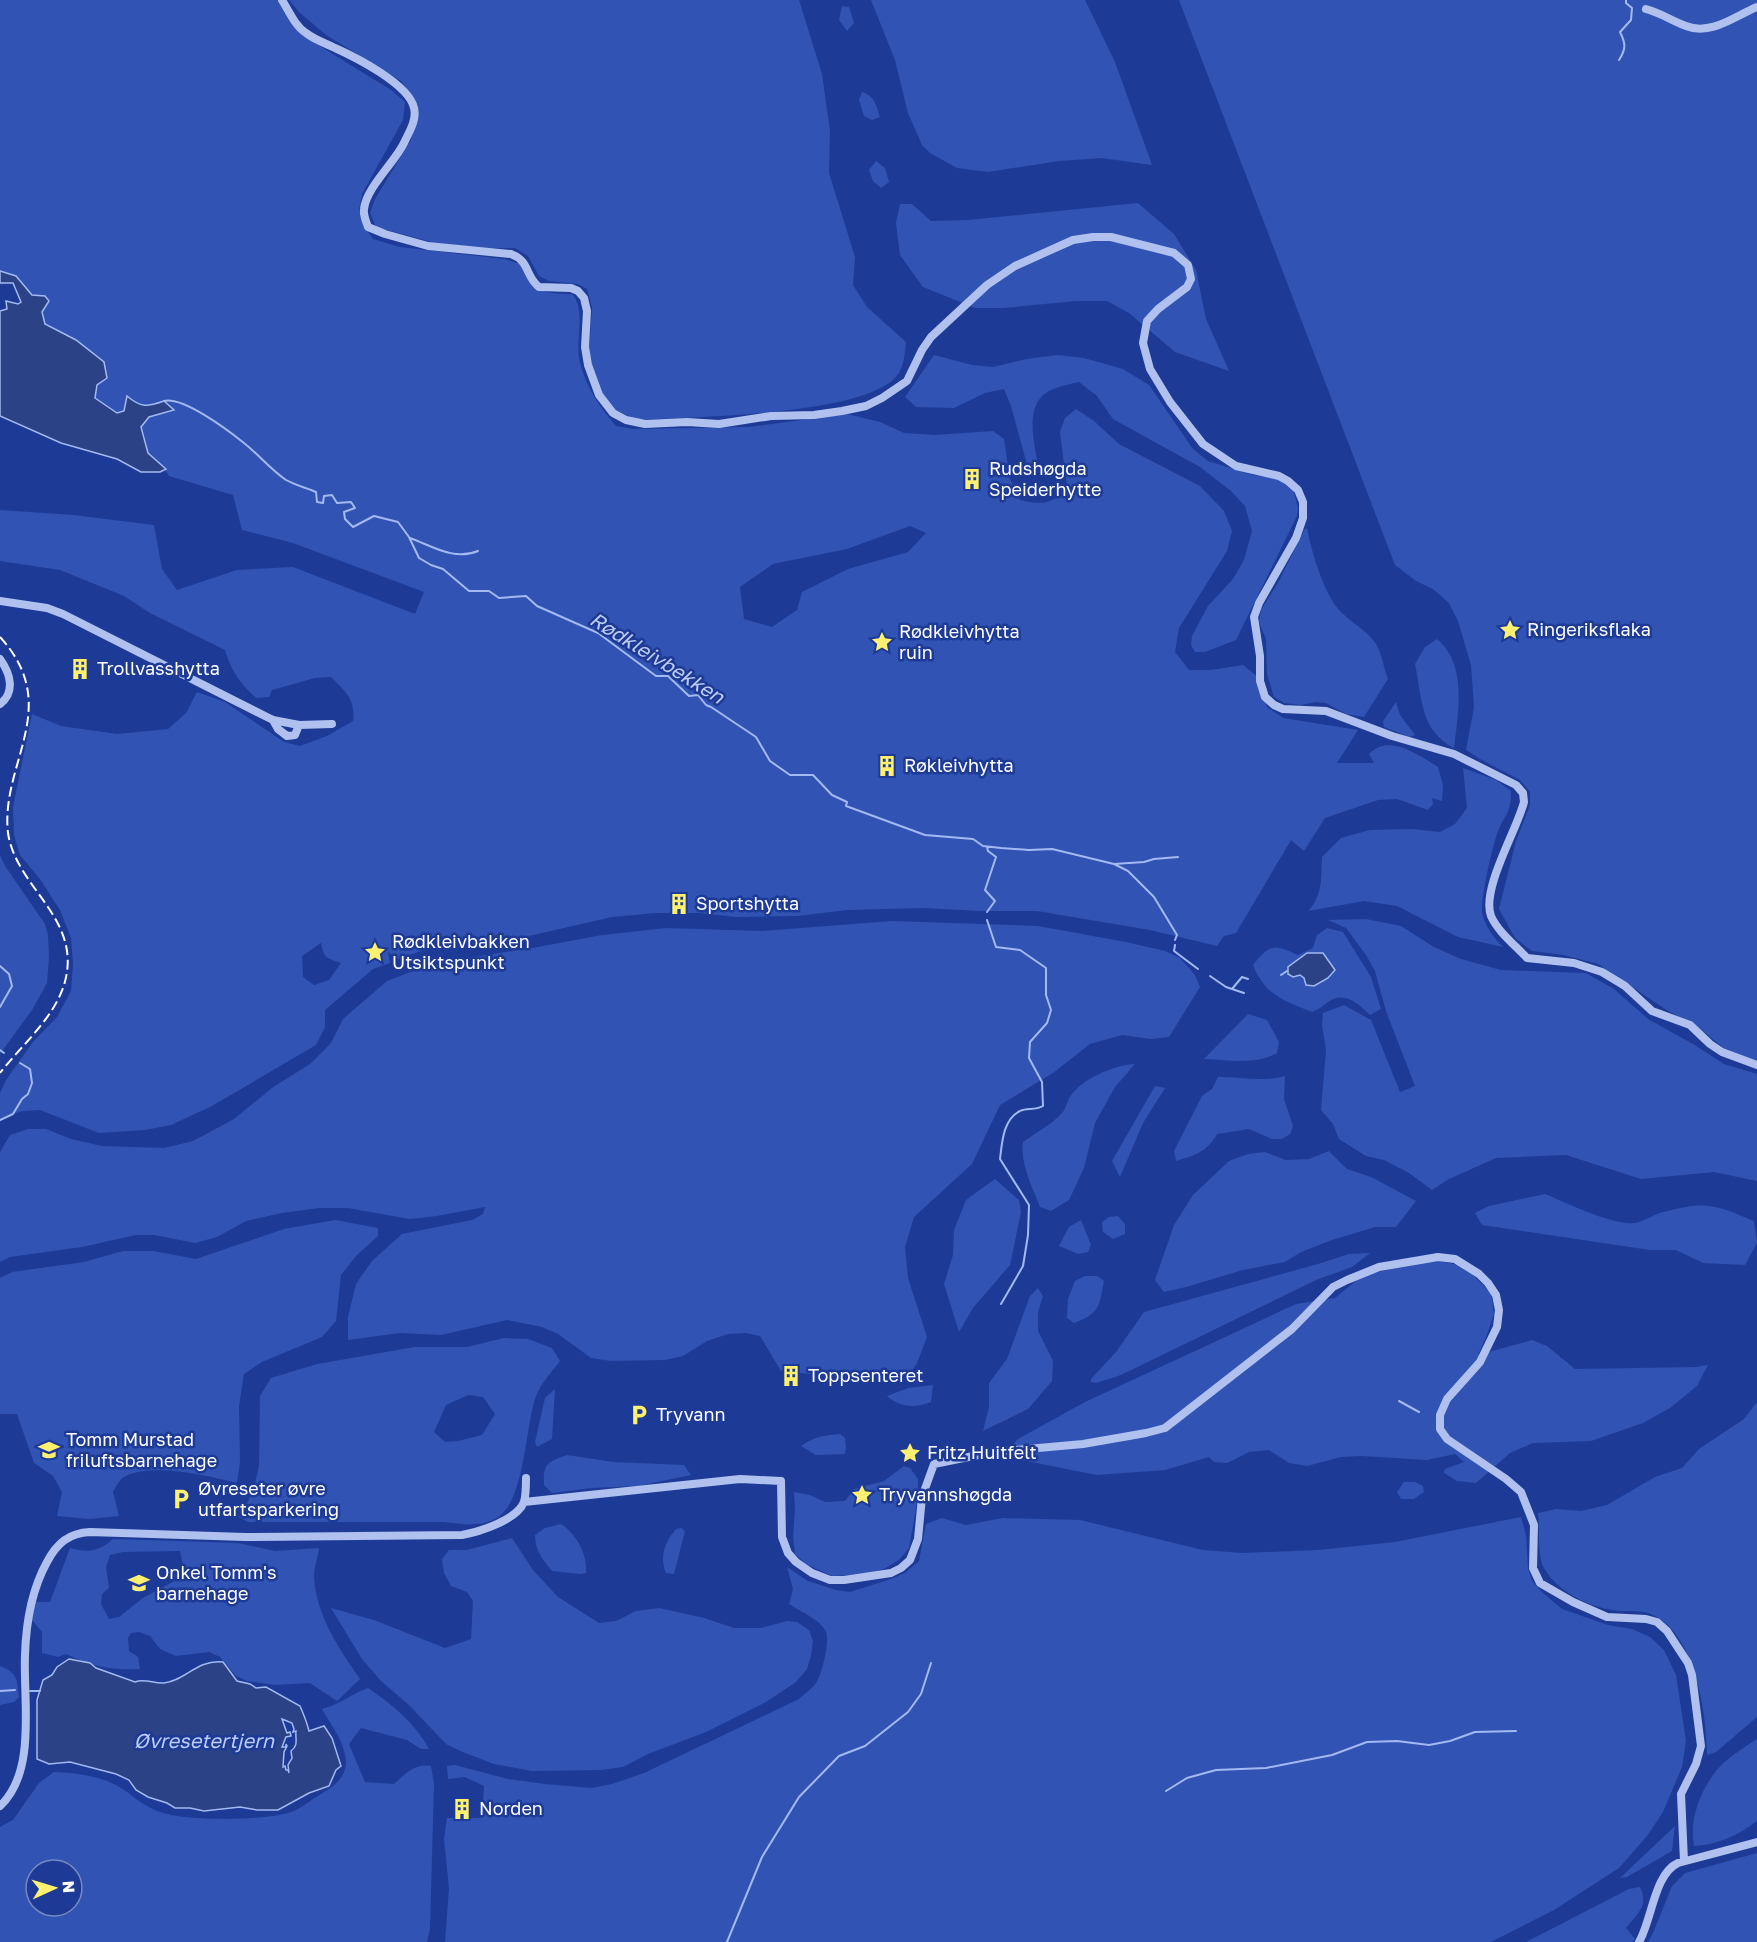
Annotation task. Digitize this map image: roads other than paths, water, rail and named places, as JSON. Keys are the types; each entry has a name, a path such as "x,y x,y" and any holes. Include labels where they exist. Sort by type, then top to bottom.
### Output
{"street":[{"path":"282,0 302,30 383,75 405,93 414,106 413,121 403,146 383,173 366,202 364,212 368,227 428,246 511,254 521,259 532,280 539,287 571,288 578,291 586,304 585,347 596,387 609,410 632,422 651,425 687,422 719,424 771,416 824,414 862,407 904,383 913,372 922,350 942,326 987,285 1015,266 1073,240 1097,237 1137,243 1166,250 1179,256 1190,268 1191,279 1187,286 1147,321 1143,343 1150,369 1170,402 1203,444 1236,466 1279,476 1288,481 1298,490 1303,502 1302,518 1296,538 1255,613 1254,624 1260,656 1260,681 1265,697 1274,705 1284,709 1326,711 1392,736 1454,754 1516,785 1523,793 1524,802 1494,880 1489,900 1491,916 1498,927 1527,958 1574,963 1602,972 1625,986 1652,1011 1690,1025 1722,1052 1757,1065"},
{"path":"1646,9 1665,15 1690,28 1706,29 1757,7"},
{"path":"0,601 47,608 63,614 273,720 299,725 332,724"},
{"path":"0,659 7,670 10,683 7,697 0,704"},
{"path":"273,720 278,729 287,736 295,735 299,725"},
{"path":"524,1502 740,1479 781,1481 783,1544 788,1553 803,1568 818,1576 836,1581 891,1573 908,1562 914,1552 918,1539 922,1497 934,1464 993,1452 1081,1444 1159,1430 1292,1329 1333,1287 1362,1273 1388,1265 1438,1257 1455,1259 1479,1274 1492,1287 1498,1302 1498,1321 1490,1344 1480,1362 1447,1399 1440,1414 1440,1429 1447,1439 1506,1479 1523,1495 1534,1525 1532,1561 1535,1576 1540,1582 1573,1602 1607,1617 1657,1622 1667,1631 1688,1663 1692,1675 1701,1746 1696,1764 1680,1794 1684,1862"},
{"path":"0,1806 9,1797 17,1782 24,1754 25,1656 31,1600 48,1560 59,1544 68,1537 90,1532 245,1537 455,1536 476,1533 516,1512 524,1502 526,1478"},
{"path":"1639,1942 1649,1921 1663,1877 1671,1867 1757,1842"}],"water":[{"path":"0,271 16,276 32,295 45,296 49,301 42,312 45,324 76,340 104,362 107,378 97,385 95,398 117,413 124,411 127,396 136,403 144,405 164,401 174,410 149,417 141,427 148,453 166,469 160,472 141,472 117,459 61,443 0,416 0,311 7,309 6,301 18,304 21,302 13,283 0,283"},
{"path":"1307,953 1323,953 1335,970 1328,978 1314,986 1306,985 1304,978 1300,975 1293,977 1288,974 1288,967"},
{"name":"Øvresetertjern","path":"69,1659 90,1663 96,1668 135,1682 164,1683 206,1664 223,1662 237,1681 256,1688 266,1687 300,1706 309,1731 324,1726 332,1738 341,1766 336,1770 329,1786 309,1793 278,1810 240,1807 204,1811 175,1808 148,1797 136,1790 129,1780 116,1774 70,1762 49,1764 37,1759 37,1700 43,1680 52,1675 57,1667","holes":["282,1719 292,1723 293,1732 296,1731 296,1742 291,1751 289,1773 285,1766 283,1767 284,1752 287,1746 286,1744 286,1747 282,1747 286,1737 291,1736 290,1732 287,1733"]}],"waterway":[{"path":"1619,60 1624,46 1620,32 1631,20 1632,8 1626,0"},
{"name":"Rødkleivbekken","path":"164,401 182,404 217,423 286,480 316,492 317,502 323,503 324,496 332,495 337,503 351,502 355,508 344,512 345,519 353,527 374,516 398,522 409,537 419,558 443,569 469,591 489,591 499,598 526,596 537,606 598,633 656,676 668,676 689,696 698,695 706,705 756,737 770,761 790,775 813,775 832,795 847,802 846,806 925,835 973,839 983,846 1001,848 1052,849 1114,864 1128,871 1154,897 1177,935 1175,940"},
{"path":"410,538 452,553 469,554 478,551"},
{"path":"987,847 988,851 996,857 985,890 995,901 987,912"},
{"path":"1114,864 1178,857"},
{"path":"987,920 996,947 1020,950 1046,968 1046,995 1051,1010 1047,1023 1030,1042 1029,1058 1042,1082 1043,1106 1023,1110 1014,1115 1007,1125 1003,1139 1000,1159 1029,1205 1028,1235 1023,1266 1001,1304"},
{"name":"Rødkleivbekken","path":"1175,945 1174,951 1198,969"},
{"path":"0,966 9,974 12,986 0,1007"},
{"name":"Rødkleivbekken","path":"1281,975 1287,971"},
{"name":"Rødkleivbekken","path":"1210,976 1226,987 1244,993"},
{"name":"Rødkleivbekken","path":"1232,989 1242,977 1248,979"},
{"path":"0,1050 4,1053"},
{"path":"0,1120 13,1114 28,1094 32,1083 30,1069 20,1063"},
{"path":"1399,1401 1419,1412"},
{"path":"727,1942 762,1857 799,1797 839,1756 865,1746 908,1712 921,1694 931,1663"},
{"path":"0,1691 15,1690"},
{"path":"30,1691 40,1691"},
{"path":"1166,1791 1187,1778 1216,1770 1266,1768 1332,1755 1367,1742 1397,1741 1429,1745 1450,1741 1475,1732 1516,1731"}],"railway":[{"path":"0,637 18,663 27,687 29,711 12,783 8,807 8,833 13,852 54,917 62,933 67,952 67,972 57,1001 40,1026 0,1073"}],"place":[{"name":"Rudshøgda Speiderhytte","path":"972,479"},
{"name":"Ringeriksflaka","path":"1510,630"},
{"name":"Rødkleivhytta ruin","path":"882,642"},
{"name":"Trollvasshytta","path":"80,669"},
{"name":"Røkleivhytta","path":"887,766"},
{"name":"Sportshytta","path":"679,904"},
{"name":"Rødkleivbakken Utsiktspunkt","path":"375,952"},
{"name":"Toppsenteret","path":"791,1376"},
{"name":"Tryvann","path":"639,1415"},
{"name":"Tomm Murstad friluftsbarnehage","path":"49,1450"},
{"name":"Fritz Huitfelt","path":"910,1453"},
{"name":"Tryvannshøgda","path":"862,1495"},
{"name":"Øvreseter øvre utfartsparkering","path":"181,1499"},
{"name":"Onkel Tomm's barnehage","path":"139,1583"},
{"name":"Norden","path":"462,1809"}]}
